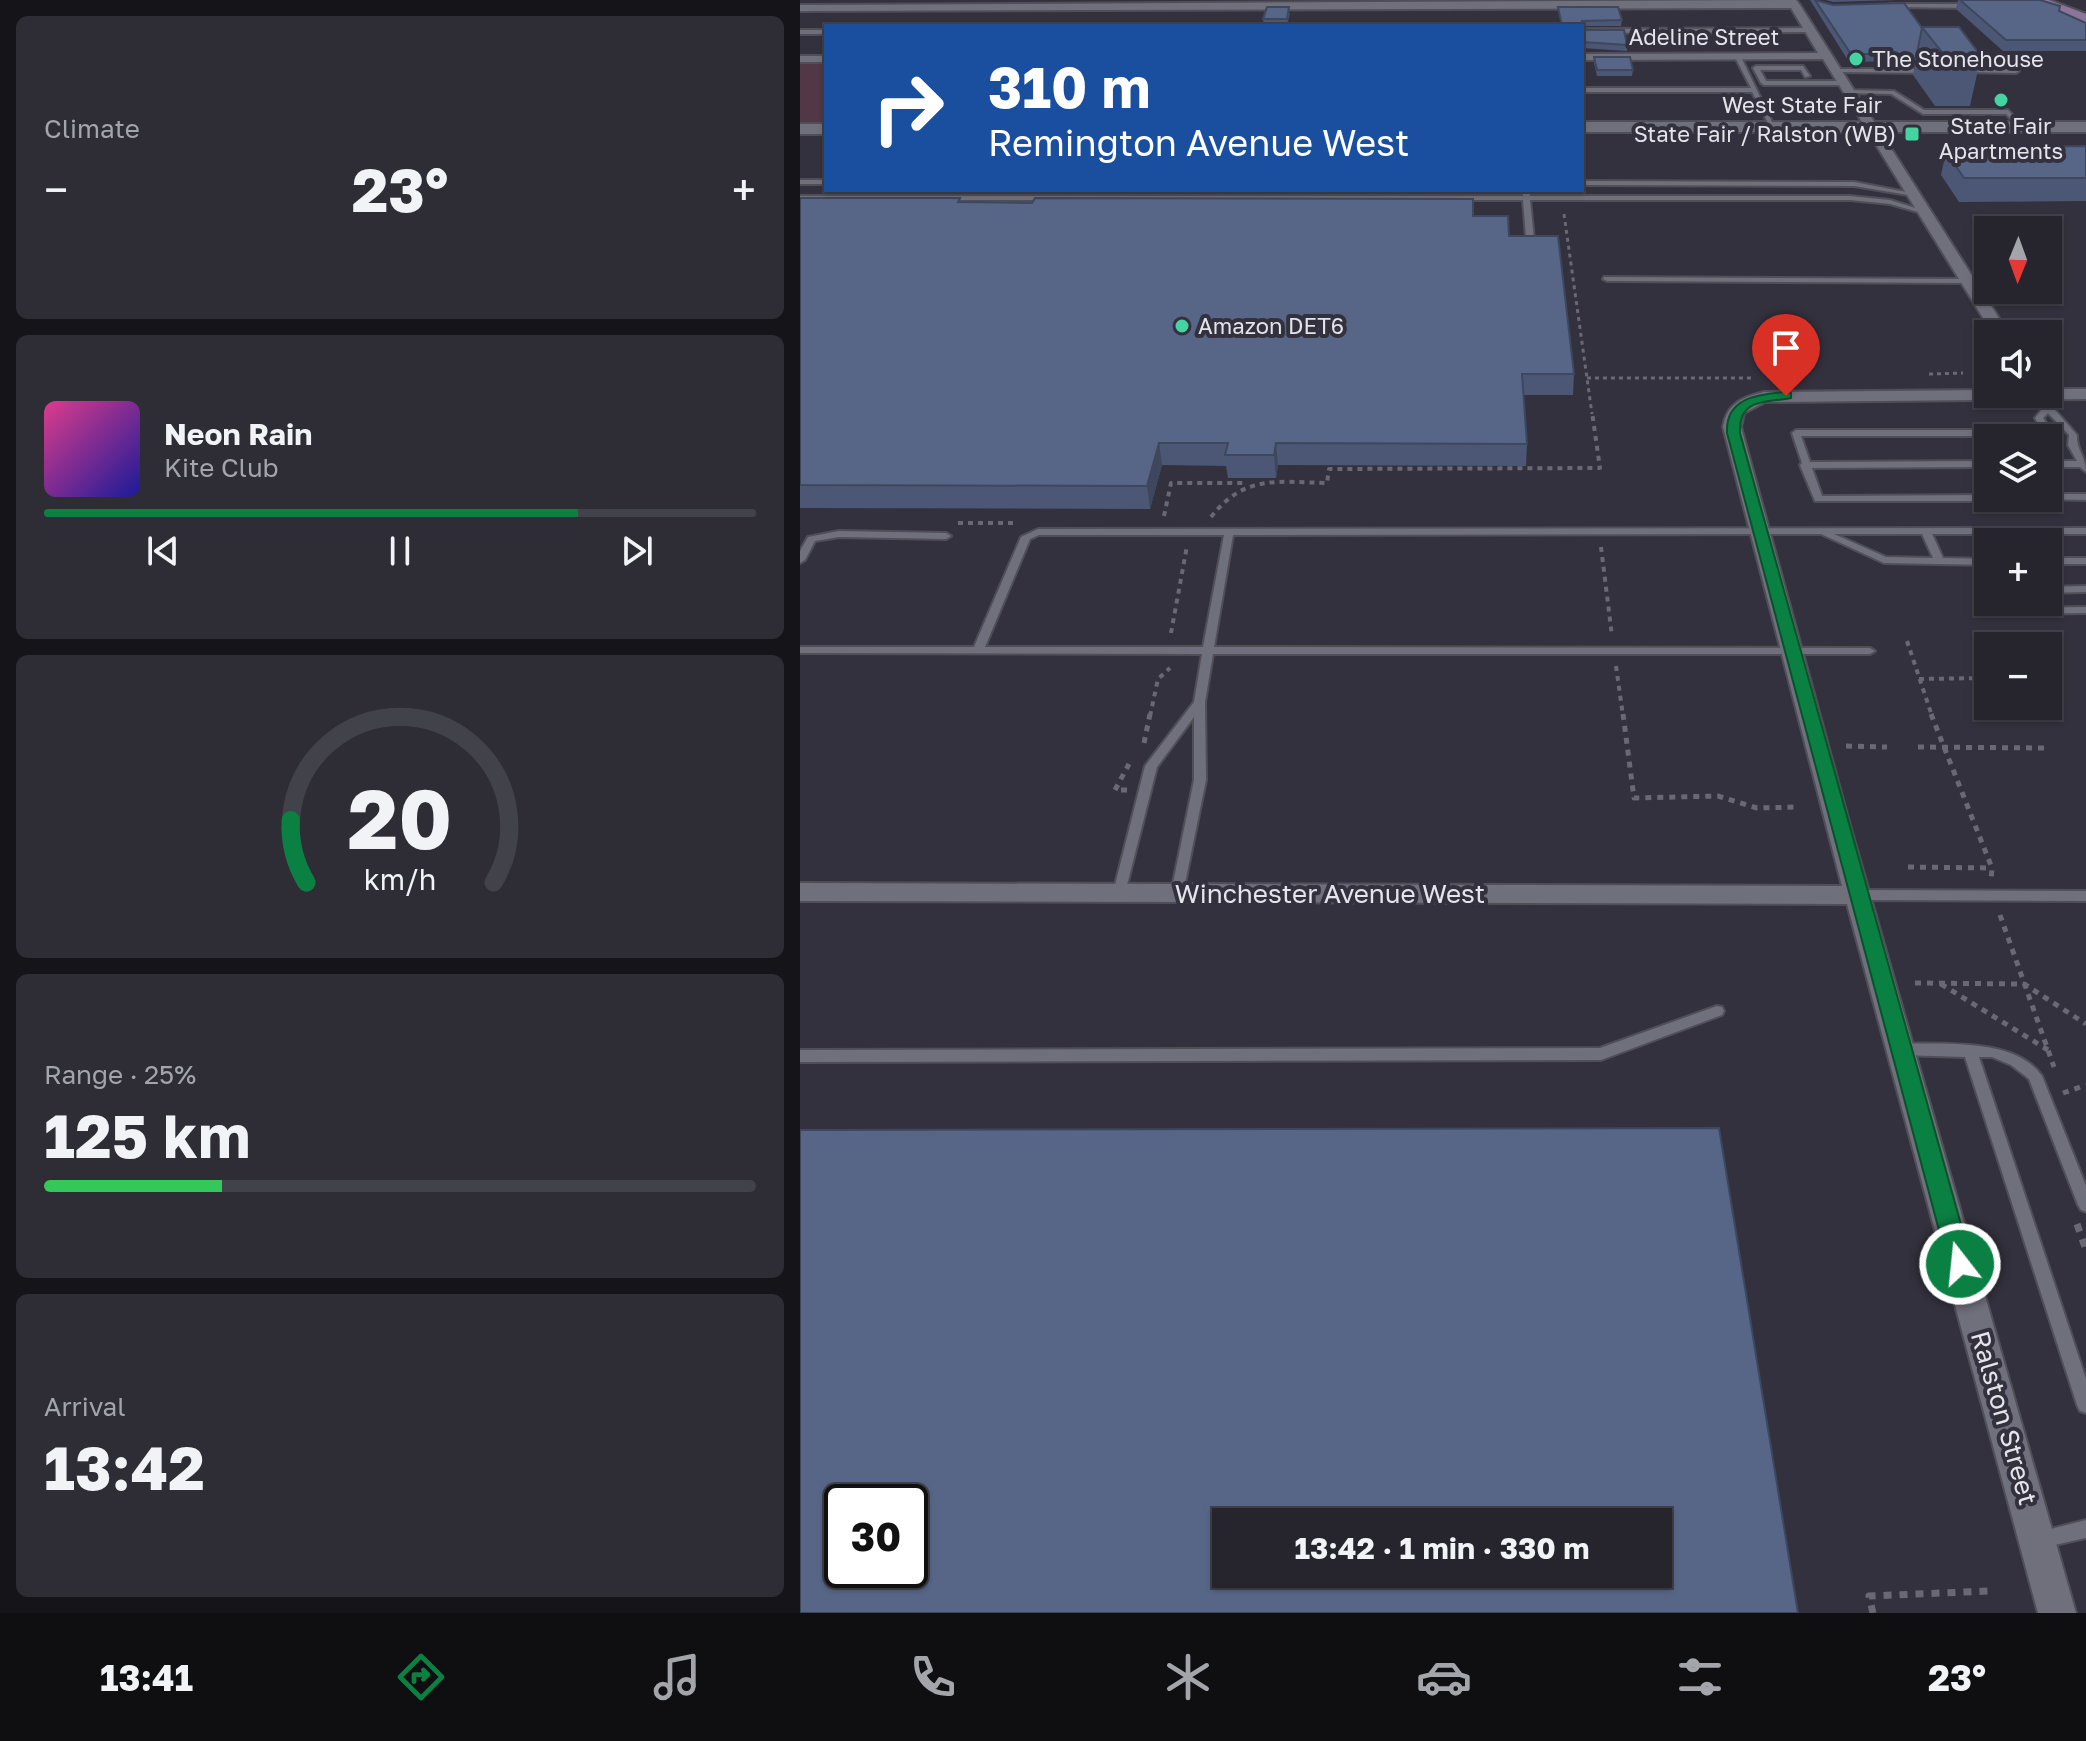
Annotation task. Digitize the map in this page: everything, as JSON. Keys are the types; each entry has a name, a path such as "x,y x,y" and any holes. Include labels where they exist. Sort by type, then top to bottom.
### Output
{"main road":[{"path":"2036,3 2082,11"}],"street":[{"path":"800,8 1793,3 1992,320"},
{"name":"Adeline Street","path":"1584,57 1826,56"},
{"path":"800,59 824,59"},
{"name":"West State Fair","path":"1584,127 2086,127"},
{"path":"800,129 824,129"},
{"path":"2062,397 2086,394"},
{"name":"Ralston Street","path":"1974,399 1764,397 1750,401 1734,412 1734,437 2057,1613"},
{"name":"Winchester Avenue West","path":"800,892 1859,895"}],"lane":[{"path":"1876,7 1974,6"},
{"path":"1584,31 1810,30"},
{"path":"800,32 824,32"},
{"path":"1738,57 1773,127"},
{"path":"1807,76 1803,68 1756,68 1764,83 1892,92 1923,112 2008,112 2021,127"},
{"path":"1835,71 1941,71"},
{"path":"1880,71 1892,92"},
{"path":"1956,71 2016,71"},
{"path":"1584,90 1754,90"},
{"path":"800,182 824,182"},
{"path":"1584,183 1854,184 1914,194"},
{"path":"800,198 1527,194 1850,198 1890,202 1925,212"},
{"path":"1527,194 1531,252"},
{"path":"1607,279 1968,281"},
{"path":"1974,498 1818,499 1796,433 2039,433 2045,427 2039,418 2040,408"},
{"path":"2049,408 2073,435 2072,445 2085,466"},
{"path":"2073,435 2086,435"},
{"path":"1805,465 1974,464"},
{"path":"2062,465 2085,466"},
{"path":"2062,497 2086,497"},
{"path":"978,650 1026,537 1038,532 2086,531"},
{"path":"1177,893 1200,780 1199,702 1229,532"},
{"path":"1819,532 1884,560 1974,564"},
{"path":"1926,532 1939,560"},
{"path":"800,560 811,539 839,534 946,536"},
{"path":"2062,561 2086,561"},
{"path":"2062,590 2086,589"},
{"path":"2062,610 2086,610"},
{"path":"800,650 1870,651"},
{"path":"1119,893 1151,766 1199,702"},
{"path":"1859,895 2086,896"},
{"path":"2070,898 2086,905"},
{"path":"800,1056 1601,1054 1717,1011"},
{"path":"1900,1049 1993,1052 2016,1061 2035,1076 2086,1205"},
{"path":"1970,1050 2086,1405"},
{"path":"2038,1540 2086,1529"}],"path":[{"path":"1527,194 1565,214 1587,378"},
{"path":"1209,520 1221,520"},
{"path":"1599,532 1634,798 1718,796 1757,808 1798,807"},
{"path":"1907,641 1942,747 1992,868 1990,888"},
{"path":"1919,679 1974,678"},
{"path":"1846,746 1887,747"},
{"path":"1918,747 2044,748"},
{"path":"1908,867 1992,868"},
{"path":"1998,910 2068,1106"},
{"path":"1915,983 2024,984 2086,1024"},
{"path":"1940,983 2048,1050"},
{"path":"2063,1093 2086,1085"},
{"path":"1873,1613 1869,1596 1989,1591"}],"shaded area":[{"path":"800,64 824,64 824,122 800,122"}],"building":[{"path":"1815,0 1833,5 1904,3 1922,28 1916,58 1907,58 1904,54 1851,54"},
{"path":"1960,0 2040,0 2060,6 2059,11 2086,23 2086,40 2006,40"},
{"path":"1267,7 1289,7 1287,19 1263,19"},
{"path":"1558,7 1618,7 1622,20 1582,21 1581,24 1562,24"},
{"path":"1922,27 1959,27 1981,56 1945,56"},
{"path":"1584,30 1624,30 1627,45 1584,42"},
{"path":"1594,57 1630,57 1633,70 1597,70"},
{"path":"2086,146 2086,178 1964,178 1946,152 2026,152 2022,147"},
{"name":"Amazon DET6","path":"800,198 960,198 958,202 1032,203 1035,198 1473,199 1473,216 1508,216 1509,236 1558,236 1574,374 1522,374 1527,444 1276,443 1274,455 1225,455 1228,443 1159,443 1147,486 800,485"},
{"path":"1719,1128 1798,1613 800,1613 800,1130"}],"place":[{"name":"The Stonehouse","path":"1856,59"},
{"name":"State Fair Apartments","path":"2001,100"},
{"name":"State Fair / Ralston (WB)","path":"1912,134"},
{"name":"Amazon DET6","path":"1182,326"}],"route":[{"path":"1786,396 1764,397 1741,406 1734,412 1733,433 1960,1264"}]}
